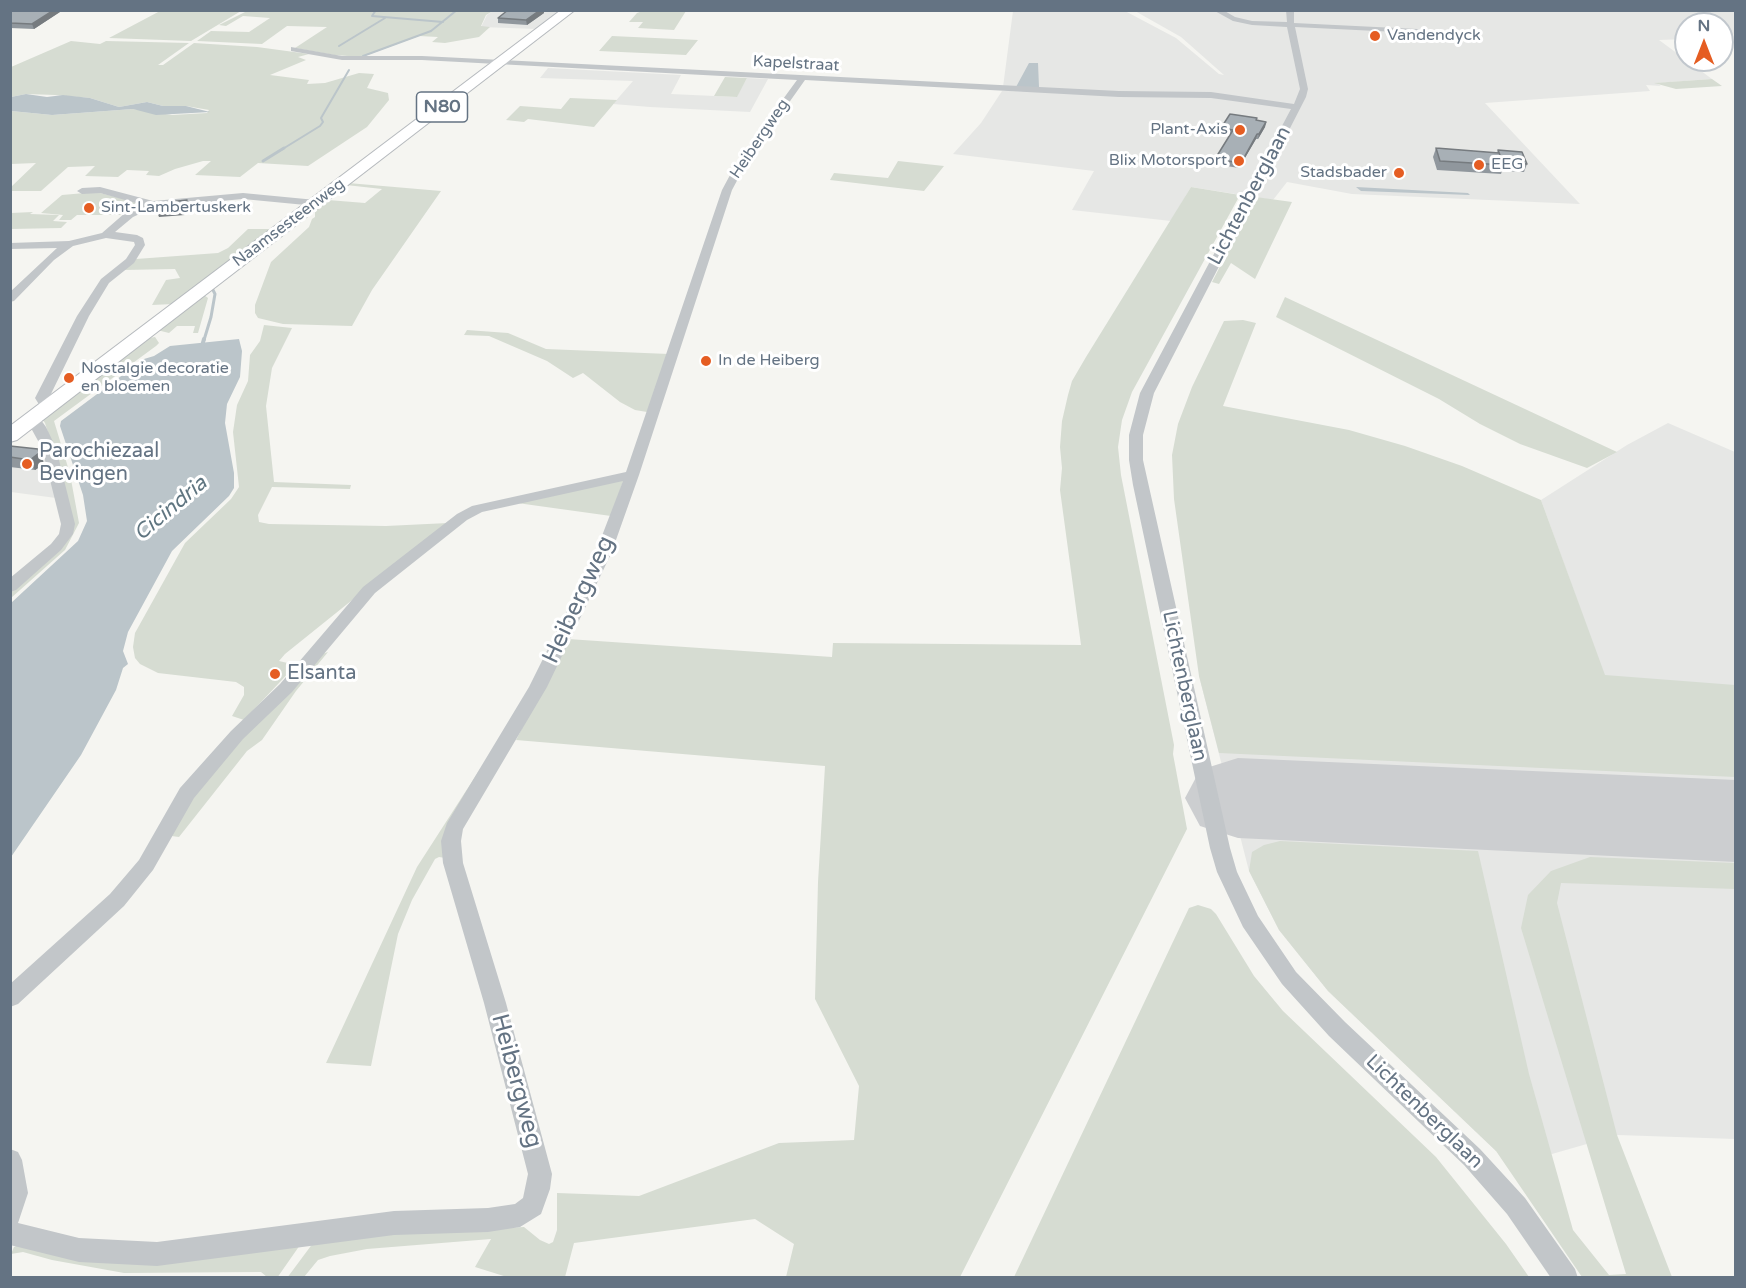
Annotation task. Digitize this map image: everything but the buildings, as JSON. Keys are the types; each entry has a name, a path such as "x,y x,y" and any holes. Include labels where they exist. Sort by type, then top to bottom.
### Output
{"main road":[{"name":"Naamsesteenweg","path":"10,436 569,10"}],"street":[{"path":"1216,10 1241,21 1458,33"},
{"name":"Lichtenberglaan","path":"1290,10 1304,88 1297,107 1147,393 1136,435 1136,460 1140,485 1220,848 1227,872 1251,921 1289,978 1337,1029 1472,1157 1516,1206 1566,1278"},
{"name":"Kapelstraat","path":"294,49 342,58 408,58 1119,94 1211,95 1297,107"},
{"name":"Heibergweg","path":"10,1233 79,1250 157,1254 394,1223 488,1220 520,1215 532,1206 540,1174 495,1003 453,863 451,841 454,828 538,687 603,554 632,475 727,190 742,162 802,79"},
{"path":"82,191 96,188 153,204"},
{"path":"106,235 129,215 153,204 243,196 316,203"},
{"path":"10,246 69,244 106,235 133,237 139,240 140,245 130,261 105,281 83,316 42,398 45,403 52,405"},
{"path":"10,299 50,258 69,244"},
{"path":"10,587 56,547 66,534 68,524 49,448 41,429 33,419"},
{"path":"10,998 117,900 146,865 187,793 237,735 286,688 369,590 462,517 477,508 632,475"},
{"path":"10,1160 16,1193 10,1214"}],"shaded area":[{"path":"645,10 686,11 674,30 638,28 643,22 629,22 637,13"},
{"path":"160,11 241,11 191,41 109,38"},
{"path":"247,11 493,11 486,15 481,26 490,27 479,37 445,43 432,42 438,37 419,36 362,57 295,48 327,27 287,26 262,44 197,41 211,31 249,32 270,18 243,16 226,26 219,25"},
{"path":"493,11 561,11 537,29 481,27 487,15"},
{"path":"1013,11 1125,11 1176,38 1219,74 1224,75 1181,37 1135,11 1735,11 1735,35 1734,12 1674,12 1674,39 1659,40 1674,51 1674,72 1702,72 1712,79 1656,83 1661,86 1646,85 1650,91 1485,103 1580,204 1352,194 1287,182 1273,200 1191,187 1171,221 1072,210 1094,171 953,154 981,123 1002,91 1121,92 1003,87"},
{"path":"612,36 698,40 686,55 599,51"},
{"path":"71,41 100,44 106,41 189,43 158,65 163,65 194,43 257,47 309,54 298,57 306,60 270,75 309,80 307,84 325,83 359,73 374,74 367,88 388,93 389,100 367,127 308,166 258,163 240,177 195,175 211,161 175,169 159,176 146,175 149,171 127,170 118,177 85,176 95,166 68,167 41,191 11,191 11,187 36,163 11,164 11,111 52,115 133,109 172,115 207,113 209,110 186,106 163,106 147,102 119,107 90,98 55,95 26,94 11,97 11,67"},
{"path":"548,68 681,75 671,94 736,97 747,78 768,79 750,112 650,107 613,104 633,81 540,78"},
{"path":"725,77 747,78 737,97 714,96"},
{"path":"1712,79 1722,86 1676,89 1654,83"},
{"path":"570,98 617,100 594,127 528,119 524,122 506,120 520,106 561,109"},
{"path":"898,161 944,166 924,191 830,180 834,173 888,178"},
{"path":"348,183 441,191 372,290 352,326 283,324 258,318 255,305 271,262 309,227 315,217 315,211 328,200 365,203 382,189 346,185"},
{"path":"1191,187 1240,195 1132,392 1122,420 1118,447 1121,475 1174,745 1173,754 1187,829 960,1277 786,1277 794,1244 755,1219 574,1243 565,1277 507,1277 475,1267 491,1239 367,1249 330,1256 318,1260 304,1277 287,1278 316,1239 329,1236 524,1227 549,1244 553,1242 557,1230 557,1193 639,1196 779,1143 854,1140 859,1086 815,999 818,882 825,766 516,740 568,639 832,657 833,643 1081,645 1060,490 1062,421 1068,395 1072,381 1086,357"},
{"path":"96,192 137,202 123,215 77,215 71,220 59,220 63,215 41,213 62,195"},
{"path":"1256,197 1292,202 1255,279 1231,263 1219,284 1212,282"},
{"path":"33,212 30,214 59,215 53,221 67,222 61,228 11,229 11,213"},
{"path":"248,229 273,229 173,304 152,305 166,280 180,278 175,269 123,270 136,259 218,253 228,248"},
{"path":"204,295 208,298 198,333 193,333 195,326 177,326 169,333 157,330"},
{"path":"1285,297 1617,452 1587,468 1520,444 1480,424 1439,399 1276,317"},
{"path":"1243,320 1256,323 1223,406 1349,430 1405,446 1462,466 1541,500 1605,675 1735,685 1735,777 1219,753 1199,676 1174,499 1172,455 1178,424 1192,387 1224,321"},
{"path":"264,325 292,328 272,368 266,406 274,482 351,485 350,489 272,487 258,515 259,522 386,526 448,523 285,654 279,661 296,665 244,720 232,716 244,695 244,687 236,682 158,673 140,664 135,658 133,647 135,633 185,543 231,499 239,487 233,432 237,405 248,381 250,355 260,341"},
{"path":"467,330 508,333 546,349 669,354 647,412 635,410 620,402 583,373 573,378 547,361 489,336 464,335"},
{"path":"155,337 159,343 156,346 54,421 70,474 79,523 65,550 11,598 10,589 66,538 61,474 42,419 149,338"},
{"path":"1668,423 1735,452 1735,1139 1618,1135 1552,1154 1496,1151 1328,991 1279,930 1249,871 1199,676 1613,700 1541,500 1627,445"},
{"path":"15,456 48,460 56,498 11,492 11,460"},
{"path":"624,479 611,516 510,502"},
{"path":"328,652 296,691 262,740 247,751 179,837 164,835 188,796 319,655"},
{"path":"482,766 446,858 435,859 412,900 398,934 371,1066 326,1063 417,867"},
{"path":"1280,841 1478,851 1529,1074 1573,1230 1609,1275 1626,1274 1521,928 1528,895 1551,871 1590,857 1735,863 1735,889 1561,883 1557,903 1617,1135 1672,1277 1582,1277 1496,1151 1328,991 1279,930 1249,871 1252,852 1264,845"},
{"path":"1198,905 1211,909 1216,914 1254,976 1283,1011 1436,1157 1506,1244 1529,1277 1014,1277 1189,908"},
{"path":"21,1244 300,1245 277,1278 267,1277 261,1272 124,1273 52,1260 23,1252 11,1254 14,1247"}],"water":[{"path":"1029,63 1038,63 1039,87 1016,87"},
{"path":"26,94 90,98 119,107 147,102 163,106 186,106 210,112 156,115 133,109 52,115 11,111 11,97"},
{"path":"1356,187 1468,193 1470,195 1361,191"},
{"path":"239,339 242,351 240,377 227,404 225,423 234,473 234,488 229,496 172,551 128,632 123,651 128,664 123,668 116,690 81,755 11,857 11,603 78,541 87,521 83,495 60,426 61,421 144,359 170,346"}],"waterway":[{"path":"376,10 372,16 442,22"},
{"name":"Cicindria","path":"442,22 457,10"},
{"path":"339,46 385,18"},
{"name":"Cicindria","path":"363,56 431,31 442,22"},
{"name":"Cicindria","path":"281,150 320,126 323,122 321,118 349,70"},
{"name":"Cicindria","path":"263,161 284,148"},
{"name":"Cicindria","path":"204,340 211,317 215,294 213,290"},
{"name":"Cicindria","path":"202,346 204,339"}],"runway":[{"path":"1238,798 1736,821"}],"place":[{"name":"Vandendyck","path":"1375,36"},
{"name":"Plant-Axis","path":"1240,130"},
{"name":"Blix Motorsport","path":"1239,161"},
{"name":"EEG","path":"1479,165"},
{"name":"Stadsbader","path":"1399,173"},
{"name":"Sint-Lambertuskerk","path":"89,208"},
{"name":"In de Heiberg","path":"706,361"},
{"name":"Nostalgie decoratie en bloemen","path":"69,378"},
{"name":"Parochiezaal Bevingen","path":"27,464"},
{"name":"Elsanta","path":"275,674"}]}
